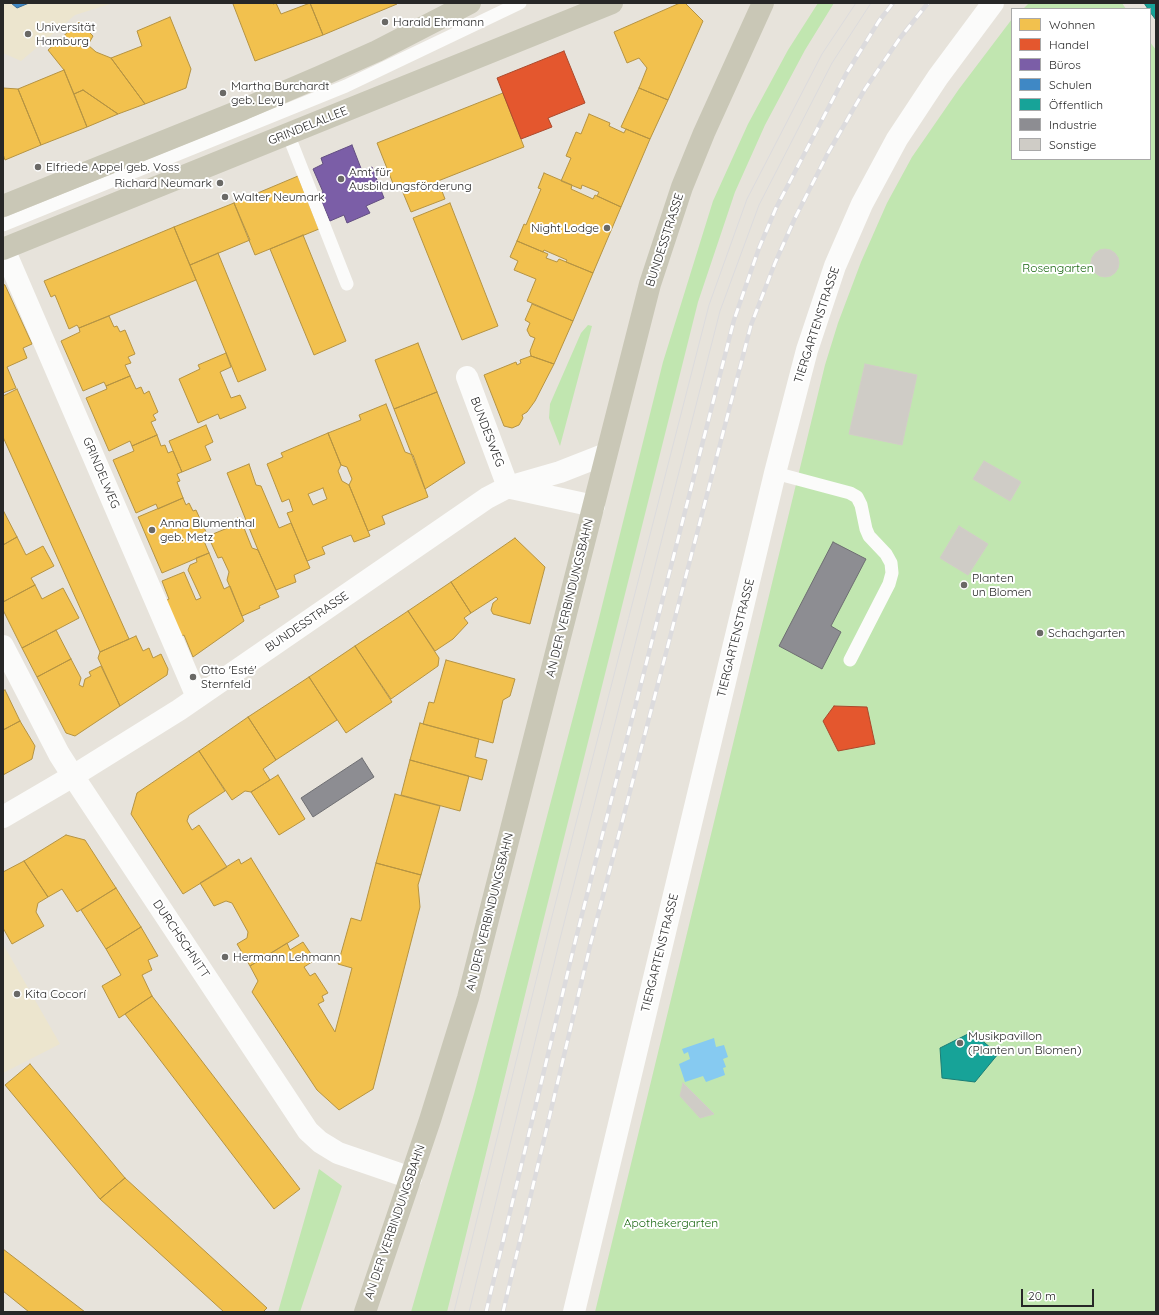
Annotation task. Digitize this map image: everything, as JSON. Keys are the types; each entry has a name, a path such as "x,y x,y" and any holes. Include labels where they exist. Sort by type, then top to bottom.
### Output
{"main road":[{"path":"3,206 244,109 377,52 470,3"},
{"name":"GRINDELALLEE","path":"3,249 612,3"},
{"name":"BUNDESSTRASSE","path":"594,506 650,284 682,187 704,133 763,5"},
{"name":"AN DER VERBINDUNGSBAHN","path":"365,1312 411,1178 468,998 594,506"}],"street":[{"name":"TIERGARTENSTRASSE","path":"574,1312 775,473 818,317 835,266 862,204 897,138 917,107 993,3"},
{"name":"GRINDELWEG","path":"3,249 197,697"},
{"name":"BUNDESWEG","path":"467,377 508,487"},
{"name":"BUNDESSTRASSE","path":"3,817 73,776 197,697 487,498 508,487 560,472 606,454"},
{"path":"508,487 594,506"},
{"name":"DURCHSCHNITT","path":"3,646 59,754 308,1131 320,1142 338,1153 411,1178"}],"lane":[{"name":"GRINDELALLEE","path":"3,225 346,86 520,3"},
{"path":"288,134 347,284"},
{"path":"775,473 857,497 861,505 868,536 886,554 891,563 892,573 889,584 850,660"}],"shaded area":[{"name":"Universität Hamburg","path":"3,3 113,3 75,15 21,61 3,53"},
{"name":"Kita Cocorí","path":"3,944 60,1044 3,1073"}],"green space":[{"path":"818,3 834,3 805,50 765,125 735,192 698,302 447,1312 411,1312 474,1094 597,626 663,362 713,201 748,124 788,50"},
{"path":"1029,3 1122,3 1125,8 1024,8"},
{"name":"Planten un Blomen","path":"1011,20 1011,160 1151,160 1151,43 1156,50 1156,1312 595,1312 825,365 838,323 861,262 887,203 912,157 959,89"},
{"path":"588,325 592,326 560,446 549,418 550,404 581,333"},
{"path":"319,1169 342,1186 300,1312 278,1312"}],"water":[{"path":"714,1038 716,1047 724,1045 728,1057 723,1059 726,1067 723,1068 725,1075 706,1082 703,1076 685,1082 679,1064 690,1059 688,1052 684,1054 682,1049"}],"building: Wohnen":[{"path":"276,3 281,14 310,3 323,35 255,61 233,4"},
{"path":"310,3 397,3 397,4 323,35"},
{"path":"680,3 685,3 703,21 668,100 639,88 647,68 639,58 627,63 614,32"},
{"path":"170,17 191,69 186,88 145,104 111,58 142,46 137,31"},
{"path":"79,22 93,36 88,45 96,52 111,58 145,104 118,114 83,90 74,94 64,70 48,50"},
{"path":"64,70 87,127 41,145 18,89"},
{"path":"3,88 18,89 41,145 5,160 3,154"},
{"path":"639,88 668,100 650,139 621,127"},
{"path":"83,90 118,114 87,127 74,94"},
{"path":"503,93 524,147 438,181 445,199 411,212 399,183 394,186 377,143"},
{"path":"589,114 610,123 609,126 624,133 626,129 650,139 621,207 597,196 599,192 582,185 581,189 561,181 571,158 566,156 576,132 581,134"},
{"path":"544,173 572,185 571,189 593,199 595,195 621,207 593,273 566,262 567,260 544,250 543,252 517,241 524,224 526,225 541,189 538,188"},
{"path":"298,176 319,229 255,255 234,203"},
{"path":"234,203 250,240 190,265 174,227"},
{"path":"450,203 498,326 462,340 413,218"},
{"path":"174,227 196,280 79,328 77,325 69,329 55,295 51,297 44,281"},
{"path":"303,235 346,341 314,355 270,249"},
{"path":"517,241 548,254 546,258 557,262 559,259 593,273 573,321 527,301 536,279 514,270 518,261 510,257"},
{"path":"218,253 266,370 238,382 190,265"},
{"path":"3,284 5,285 32,344 23,348 27,358 7,367 16,388 3,393"},
{"path":"532,304 573,321 554,364 531,356 530,351 535,338 530,336 527,330 530,323 525,320"},
{"path":"109,316 114,327 117,326 120,332 125,330 135,354 128,357 131,363 125,365 130,376 106,386 104,382 83,391 61,341 80,332 79,328"},
{"path":"418,343 437,392 394,409 375,360"},
{"path":"226,353 231,367 220,372 231,398 240,395 246,408 220,419 218,414 198,423 179,379 200,369 198,365"},
{"path":"531,356 554,364 535,401 527,412 522,415 523,418 519,425 512,428 504,426 484,375 516,362 517,365 521,363 520,360"},
{"path":"130,376 136,389 141,387 144,394 149,391 158,412 153,415 156,420 151,422 157,435 132,446 130,441 109,451 86,398 107,389 106,386"},
{"path":"17,389 129,639 100,652 3,437 3,396"},
{"path":"437,392 465,463 425,489 394,409"},
{"path":"386,404 405,452 413,455 428,497 382,516 385,524 368,531 349,485 352,479 347,467 341,465 328,433 361,420 359,415"},
{"path":"206,425 213,442 205,446 211,460 182,472 169,441"},
{"path":"328,433 341,465 338,471 342,481 349,485 370,536 354,542 351,535 322,547 325,554 307,561 287,513 293,511 289,499 282,502 267,464 283,457 281,453","holes":["323,488 327,499 313,505 308,494"]},
{"path":"157,435 161,446 165,445 168,453 173,451 182,472 177,474 180,481 177,482 183,498 158,509 156,504 136,513 113,460 134,451 132,446"},
{"path":"249,464 256,485 261,486 279,528 291,523 310,568 294,575 296,582 276,590 227,473"},
{"path":"183,498 186,505 189,503 193,511 196,510 206,532 201,534 209,553 162,573 138,517"},
{"path":"3,510 17,537 3,545"},
{"path":"238,518 240,523 242,523 252,548 258,550 279,597 242,616 227,580 229,572 222,557 218,558 208,536 230,527 228,522"},
{"path":"17,537 26,555 43,546 54,566 31,578 35,585 3,602 3,545"},
{"path":"515,538 545,567 530,624 493,614 491,610 493,603 498,599 496,597 471,613 451,582"},
{"path":"209,553 224,589 230,586 244,621 193,657 184,635 180,637 165,601 169,599 162,581 184,572 196,600 201,598 188,570 190,565 197,562 196,558"},
{"path":"451,582 471,613 464,618 468,623 453,639 435,651 408,611"},
{"path":"35,585 42,599 63,588 79,618 22,648 3,610 3,602"},
{"path":"408,611 439,658 438,666 391,699 355,646"},
{"path":"56,630 71,659 37,677 22,648"},
{"path":"136,636 143,651 149,648 153,658 161,654 168,669 167,675 120,706 98,658 100,652"},
{"path":"355,646 392,702 346,733 309,677"},
{"path":"71,659 81,678 79,685 83,687 85,679 91,676 89,672 101,666 120,706 75,736 66,733 37,677"},
{"path":"446,660 515,679 510,696 503,700 493,743 423,724 429,702 434,703"},
{"path":"309,677 337,720 276,760 248,717"},
{"path":"5,690 20,721 3,730 3,691"},
{"path":"248,717 276,760 263,769 270,780 251,792 245,791 232,800 199,751"},
{"path":"20,721 35,746 32,759 3,775 3,730"},
{"path":"420,723 479,739 475,757 487,760 482,780 410,760"},
{"path":"199,751 225,791 189,815 187,821 192,830 199,825 227,867 183,894 131,814 137,793"},
{"path":"410,760 469,776 460,811 401,795"},
{"path":"278,775 305,819 279,835 251,792"},
{"path":"395,794 440,806 421,875 376,863"},
{"path":"66,835 85,840 116,888 77,912 62,889 48,897 24,861"},
{"path":"251,858 299,936 250,966 237,944 247,938 248,932 232,903 226,901 214,906 200,883 239,859 241,864"},
{"path":"24,861 48,897 38,903 36,912 44,926 12,944 3,928 3,872"},
{"path":"376,863 421,875 418,885 420,907 373,1089 339,1110 317,1090 252,992 258,981 250,966 287,943 290,950 303,942 315,960 304,967 310,976 315,973 328,993 322,996 324,1001 318,1004 335,1032 352,968 338,964 351,918 361,921"},
{"path":"116,888 141,927 106,949 81,910"},
{"path":"141,927 158,956 148,960 152,970 142,975 152,996 119,1018 102,986 121,975 106,949"},
{"path":"152,996 300,1189 274,1209 125,1014"},
{"path":"30,1064 125,1178 100,1199 5,1085"},
{"path":"125,1178 267,1308 263,1312 224,1312 100,1199"},
{"path":"3,1249 85,1312 29,1312 3,1291"}],"building: Handel":[{"path":"564,51 585,103 548,118 552,127 521,139 497,78"},
{"path":"834,706 867,707 875,744 838,751 823,721"}],"building: Büros":[{"path":"352,145 362,171 372,167 384,198 366,206 370,213 347,223 344,215 330,221 318,193 323,192 313,169 323,164 321,158"}],"building: Schulen":[{"path":"11,3 29,3 17,8"}],"building: Öffentlich":[{"path":"1144,3 1156,3 1156,20 1151,13 1151,8 1147,8"},
{"path":"972,1032 998,1054 975,1082 942,1078 940,1048"}],"building: Industrie":[{"path":"833,542 866,559 831,626 841,632 822,669 779,646"},
{"path":"362,758 374,777 313,817 301,798"}],"building: Sonstige":[{"path":"1105,249 1115,253 1119,263 1115,273 1105,277 1095,273 1091,263 1095,253"},
{"path":"865,364 917,375 902,445 849,434"},
{"path":"984,461 1021,482 1010,501 973,479"},
{"path":"959,526 988,544 968,575 940,558"},
{"path":"683,1083 714,1114 700,1118 680,1096"}],"tram line":[{"path":"454,1312 548,932 709,305 747,199 822,54 856,3"},
{"path":"469,1312 561,935 720,311 759,205 832,63 871,3"}],"railway":[{"path":"486,1312 576,938 734,320 759,248 776,208 846,74 879,21 893,3"},
{"path":"503,1312 591,942 751,325 775,263 795,218 828,153 865,89 900,38 928,3"}],"place":[{"name":"Harald Ehrmann","path":"385,22"},
{"name":"Universität Hamburg","path":"28,34"},
{"name":"Martha Burchardt geb. Levy","path":"223,93"},
{"name":"Elfriede Appel geb. Voss","path":"38,167"},
{"name":"Amt für Ausbildungsförderung","path":"341,179"},
{"name":"Richard Neumark","path":"220,183"},
{"name":"Walter Neumark","path":"225,197"},
{"name":"Night Lodge","path":"607,228"},
{"name":"Anna Blumenthal geb. Metz","path":"152,530"},
{"name":"Planten un Blomen","path":"964,585"},
{"name":"Schachgarten","path":"1040,633"},
{"name":"Otto 'Esté' Sternfeld","path":"193,677"},
{"name":"Hermann Lehmann","path":"225,957"},
{"name":"Kita Cocorí","path":"17,994"},
{"name":"Musikpavillon (Planten un Blomen)","path":"960,1043"}],"park label":[{"name":"Rosengarten","path":"1058,268"},
{"name":"Apothekergarten","path":"671,1223"}]}
